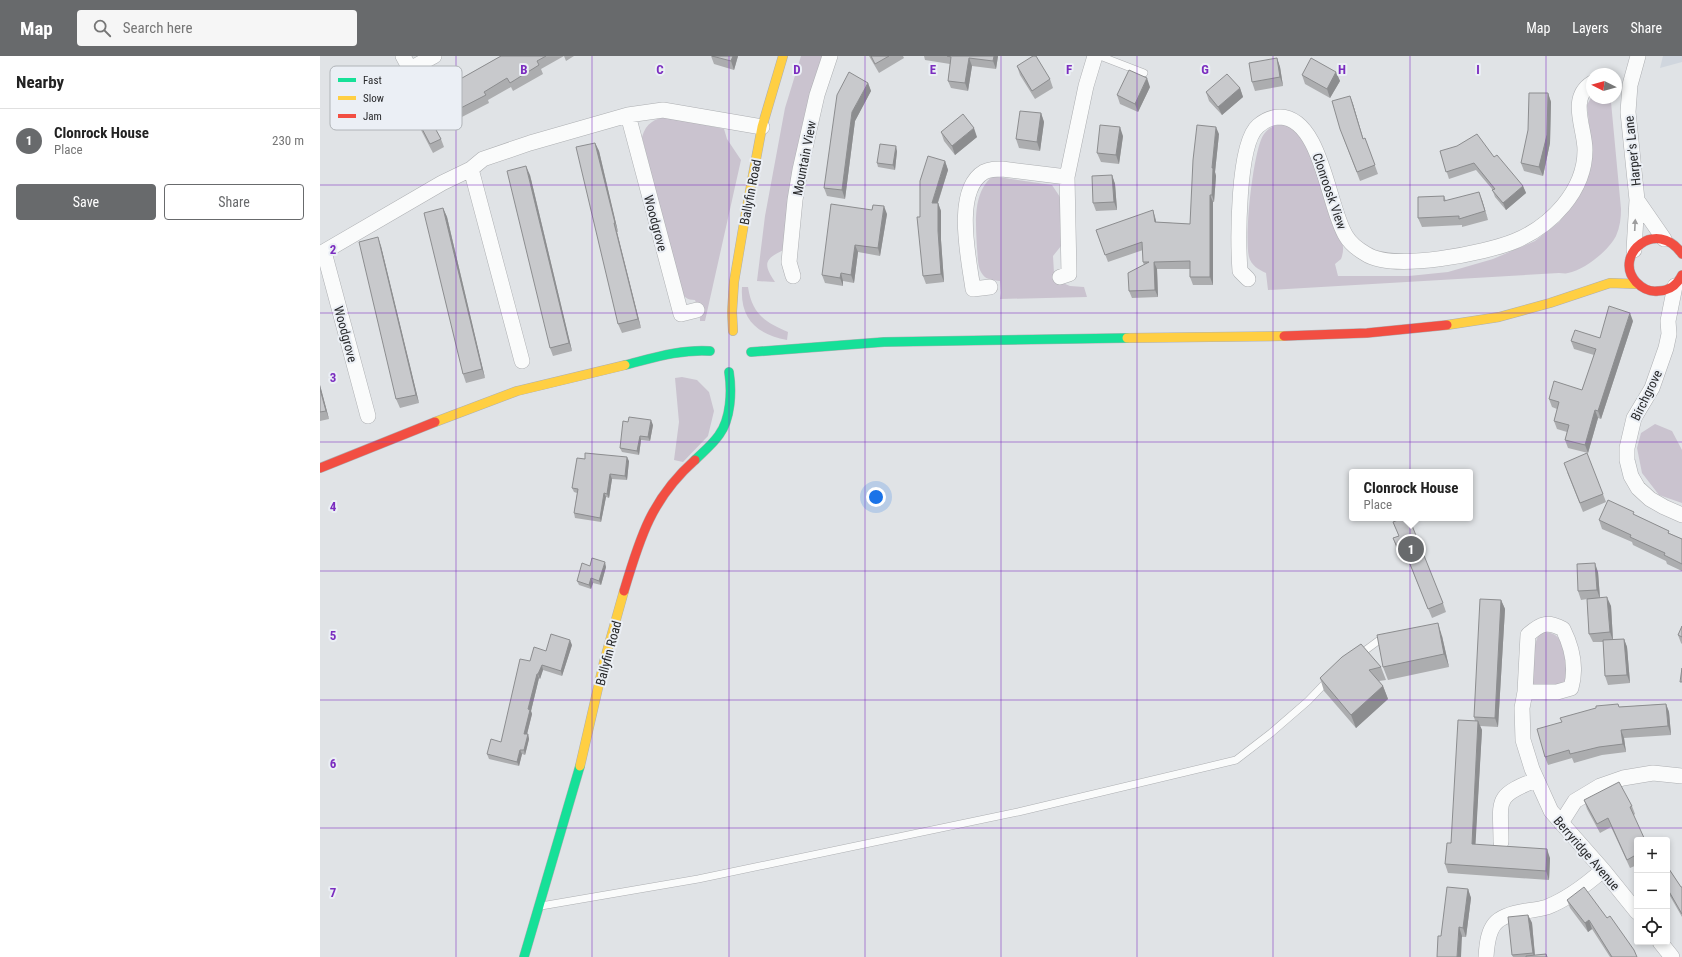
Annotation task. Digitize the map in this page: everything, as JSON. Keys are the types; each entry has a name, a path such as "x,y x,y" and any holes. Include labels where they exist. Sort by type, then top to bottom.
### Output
{"street":[{"path":"403,56 408,66"},
{"path":"416,66 434,56"},
{"name":"Ballyfin Road","path":"751,352 746,338 730,331 734,282 762,127 783,56"},
{"name":"Mountain View","path":"786,268 800,170 817,95 830,56"},
{"path":"1060,277 1069,274 1067,178 1086,86 1094,56"},
{"name":"Harper's Lane","path":"1632,256 1637,200 1628,125 1628,112 1623,84 1638,56"},
{"name":"Clonroosk View","path":"1248,279 1240,271 1238,238 1243,172 1246,150 1251,135 1256,127 1269,119 1284,117 1293,120 1307,134 1318,156 1337,217 1346,236 1355,246 1368,256 1382,260 1400,262 1430,260 1486,250 1509,243 1537,230 1557,214 1569,200 1576,186 1584,161 1586,149 1581,128 1579,98 1586,88"},
{"name":"Woodgrove","path":"368,416 322,253 442,182 471,169 482,158 530,143 628,116 663,110 762,127"},
{"name":"Woodgrove","path":"628,116 681,314 697,310"},
{"path":"471,169 522,361"},
{"path":"990,287 973,289 965,216 969,196 975,180 985,172 992,169 1067,178"},
{"name":"Harper's Lane","path":"1637,200 1664,239"},
{"path":"1610,283 1640,244 1647,240 1656,238 1664,239 1672,242 1681,250"},
{"path":"1632,256 1630,271 1637,284 1644,290 1661,292 1680,280"},
{"name":"Birchgrove","path":"1680,280 1668,321 1669,334 1662,363 1652,388 1634,418 1627,448 1627,460 1631,476 1638,488 1654,502 1682,515"},
{"path":"748,362 751,352 884,342 1279,336 1367,333 1448,325 1499,317 1550,303 1610,283 1637,284"},
{"name":"Birchgrove","path":"1653,292 1668,321"},
{"path":"320,468 365,449 516,392 674,353 711,347 716,365 729,372 740,370"},
{"name":"Ballyfin Road","path":"524,957 581,764 604,662 636,550 650,516 662,496 678,475 711,446 720,434 726,420 730,404 731,385 729,372"},
{"name":"Berryridge Avenue","path":"1525,692 1558,692 1570,688 1572,681 1573,660 1570,642 1563,629 1549,623 1536,627 1528,635 1525,692 1522,708 1523,740 1536,780 1556,817 1603,870 1635,909"},
{"path":"1556,817 1575,801 1600,786 1623,778 1653,773 1682,776"},
{"path":"1500,842 1501,802 1508,792 1536,780"},
{"path":"1486,957 1487,937 1503,915 1547,907 1584,887 1603,870"},
{"path":"1662,945 1672,957"}],"lane":[{"path":"1100,56 1144,73"},
{"path":"1354,659 1378,641"},
{"path":"539,907 698,879 1002,816 1236,760 1292,715 1336,672"}],"shaded area":[{"path":"801,56 822,56 812,89 784,250 772,256 769,259 767,266 775,282 757,281 765,216 785,108"},
{"path":"1663,56 1682,56 1682,62 1660,68"},
{"path":"1611,104 1621,216 1616,236 1613,241 1596,259 1582,268 1566,273 1268,290 1266,273 1256,267 1250,260 1248,231 1250,194 1256,157 1264,134 1274,126 1289,126 1299,133 1303,137 1317,167 1332,223 1340,237 1343,247 1341,259 1335,264 1338,276 1409,276 1448,272 1493,259 1535,241 1559,222 1574,202 1590,133 1587,105"},
{"path":"668,117 724,129 727,139 741,160 705,321 700,321 700,314 695,300 686,298 680,290 642,137 646,128 652,122"},
{"path":"992,177 1052,185 1060,197 1061,246 1053,256 1054,273 1058,281 1070,286 1084,287 1087,297 1000,299 1000,281 988,279 983,275 979,265 977,248 976,220 978,201 981,192"},
{"path":"742,287 748,287 753,304 761,316 773,325 788,332 787,340 767,334 752,324 747,317 744,308"},
{"path":"682,377 697,380 709,392 714,411 708,436 683,462 674,460 679,422 675,378"},
{"path":"1655,424 1672,431 1682,450 1682,503 1659,495 1642,473 1637,448 1641,433"},
{"path":"1545,632 1556,636 1563,647 1567,680 1561,686 1533,685 1532,673 1534,650 1540,633"}],"building":[{"path":"501,56 546,56 537,61 539,65 510,83 507,78 484,92 486,95 462,107 462,78"},
{"path":"712,56 733,56 731,61"},
{"path":"871,56 889,56 875,64"},
{"path":"947,56 994,56 993,61 969,58 965,83 948,81 951,57"},
{"path":"1033,56 1036,56 1050,79 1032,91 1017,66"},
{"path":"1277,58 1280,77 1252,82 1249,63"},
{"path":"1311,58 1336,72 1327,89 1302,75"},
{"path":"1129,70 1147,78 1135,104 1117,95"},
{"path":"849,72 868,83 852,112 842,190 824,188 837,95"},
{"path":"1227,74 1240,88 1218,107 1206,92"},
{"path":"1529,93 1548,93 1547,135 1539,167 1521,163 1528,130"},
{"path":"1350,96 1363,139 1365,138 1375,165 1357,172 1340,129 1332,101"},
{"path":"1020,111 1041,113 1037,142 1016,139"},
{"path":"963,114 974,128 952,146 941,132"},
{"path":"1100,125 1120,127 1116,155 1097,153"},
{"path":"1197,125 1216,127 1212,168 1212,195 1210,195 1210,277 1190,277 1190,261 1154,262 1155,290 1129,291 1128,273 1149,262 1143,262 1142,242 1105,255 1096,230 1153,210 1155,222 1190,224 1193,160"},
{"path":"423,130 436,130 441,139 430,144"},
{"path":"1477,134 1494,157 1497,155 1523,186 1503,203 1492,190 1495,189 1474,163 1446,172 1440,151 1457,146"},
{"path":"595,143 638,319 618,324 576,147"},
{"path":"880,144 896,146 893,165 877,163"},
{"path":"928,156 945,161 932,203 938,203 941,274 923,276 917,217 920,217 920,181"},
{"path":"526,166 569,343 550,348 507,171"},
{"path":"1112,175 1114,202 1093,203 1092,176"},
{"path":"1479,192 1485,211 1459,219 1459,216 1418,218 1418,197 1444,196 1444,201"},
{"path":"831,204 872,210 873,205 884,206 878,248 855,245 851,275 841,273 840,278 822,275"},
{"path":"443,208 482,369 463,374 424,213"},
{"path":"378,237 416,395 396,399 359,242"},
{"path":"1609,306 1630,313 1598,411 1595,410 1585,445 1565,440 1569,425 1554,421 1559,402 1549,399 1554,381 1582,390 1596,349 1571,341 1575,330 1600,338"},
{"path":"320,389 326,411 320,412"},
{"path":"629,417 651,420 648,437 640,436 637,451 620,448 623,421 628,422"},
{"path":"585,453 627,457 625,476 610,474 607,494 604,493 600,518 574,513 578,489 572,488 577,458 585,459"},
{"path":"1587,453 1603,494 1580,503 1564,463"},
{"path":"1608,500 1634,512 1633,514 1669,531 1668,533 1682,539 1682,564 1664,555 1665,553 1630,537 1631,535 1599,520"},
{"path":"1410,521 1443,603 1428,609 1404,549 1399,551 1393,538 1399,536 1393,522"},
{"path":"592,558 605,562 599,581 591,578 589,585 577,581 582,563 590,566"},
{"path":"1595,563 1597,590 1578,591 1577,564"},
{"path":"1607,597 1610,632 1589,634 1587,599"},
{"path":"1480,599 1501,600 1495,718 1474,717"},
{"path":"1438,623 1444,654 1383,667 1377,635"},
{"path":"1682,626 1682,637 1678,635"},
{"path":"551,634 570,640 561,671 542,665 537,674 528,709 530,710 524,734 528,734 524,750 520,750 517,762 487,754 491,739 501,742 520,659 530,661 534,647 546,651"},
{"path":"1624,639 1627,675 1605,676 1603,640"},
{"path":"1361,644 1381,667 1369,670 1383,686 1351,715 1320,678 1342,657"},
{"path":"1682,668 1682,682 1680,682"},
{"path":"1618,704 1619,707 1666,704 1668,726 1621,730 1623,744 1599,747 1570,754 1569,750 1545,757 1537,729 1562,722 1560,718 1596,708 1596,706"},
{"path":"1458,720 1478,721 1472,844 1547,849 1546,871 1445,864 1447,843 1451,843"},
{"path":"1619,782 1632,806 1630,807 1644,837 1634,837 1634,856 1627,860 1608,818 1597,824 1584,800"},
{"path":"1670,870 1682,887 1682,914 1670,893"},
{"path":"1447,887 1468,889 1463,928 1459,927 1457,957 1437,957 1438,936 1441,936"},
{"path":"1584,887 1607,918 1610,916 1634,950 1637,957 1612,957 1589,920 1585,923 1567,900"},
{"path":"1528,915 1533,953 1512,955 1508,917"},
{"path":"1546,954 1547,957 1526,957 1526,956"}],"traffic: fast":[{"path":"751,352 884,342 1127,338"},
{"path":"625,365 688,351 710,351"},
{"path":"695,460 716,439 726,421 730,405 729,372"},
{"path":"524,957 580,766"}],"traffic: slow":[{"path":"733,331 732,312 734,282 744,223 762,127 783,56"},
{"path":"1447,325 1499,317 1550,303 1610,283 1637,284"},
{"path":"1127,338 1284,336"},
{"path":"435,422 517,391 625,365"},
{"path":"580,766 604,662 624,591"}],"traffic: jam":[{"path":"1682,254 1672,243 1661,239 1650,239 1641,244 1633,252 1630,261 1630,272 1636,282 1649,290 1662,291 1669,289 1678,282 1682,275"},
{"path":"1284,336 1367,333 1447,325"},
{"path":"320,468 435,422"},
{"path":"624,591 636,553 649,520 668,489 680,474 695,460"}],"place":[{"name":"Clonrock House","path":"1411,549"}]}
